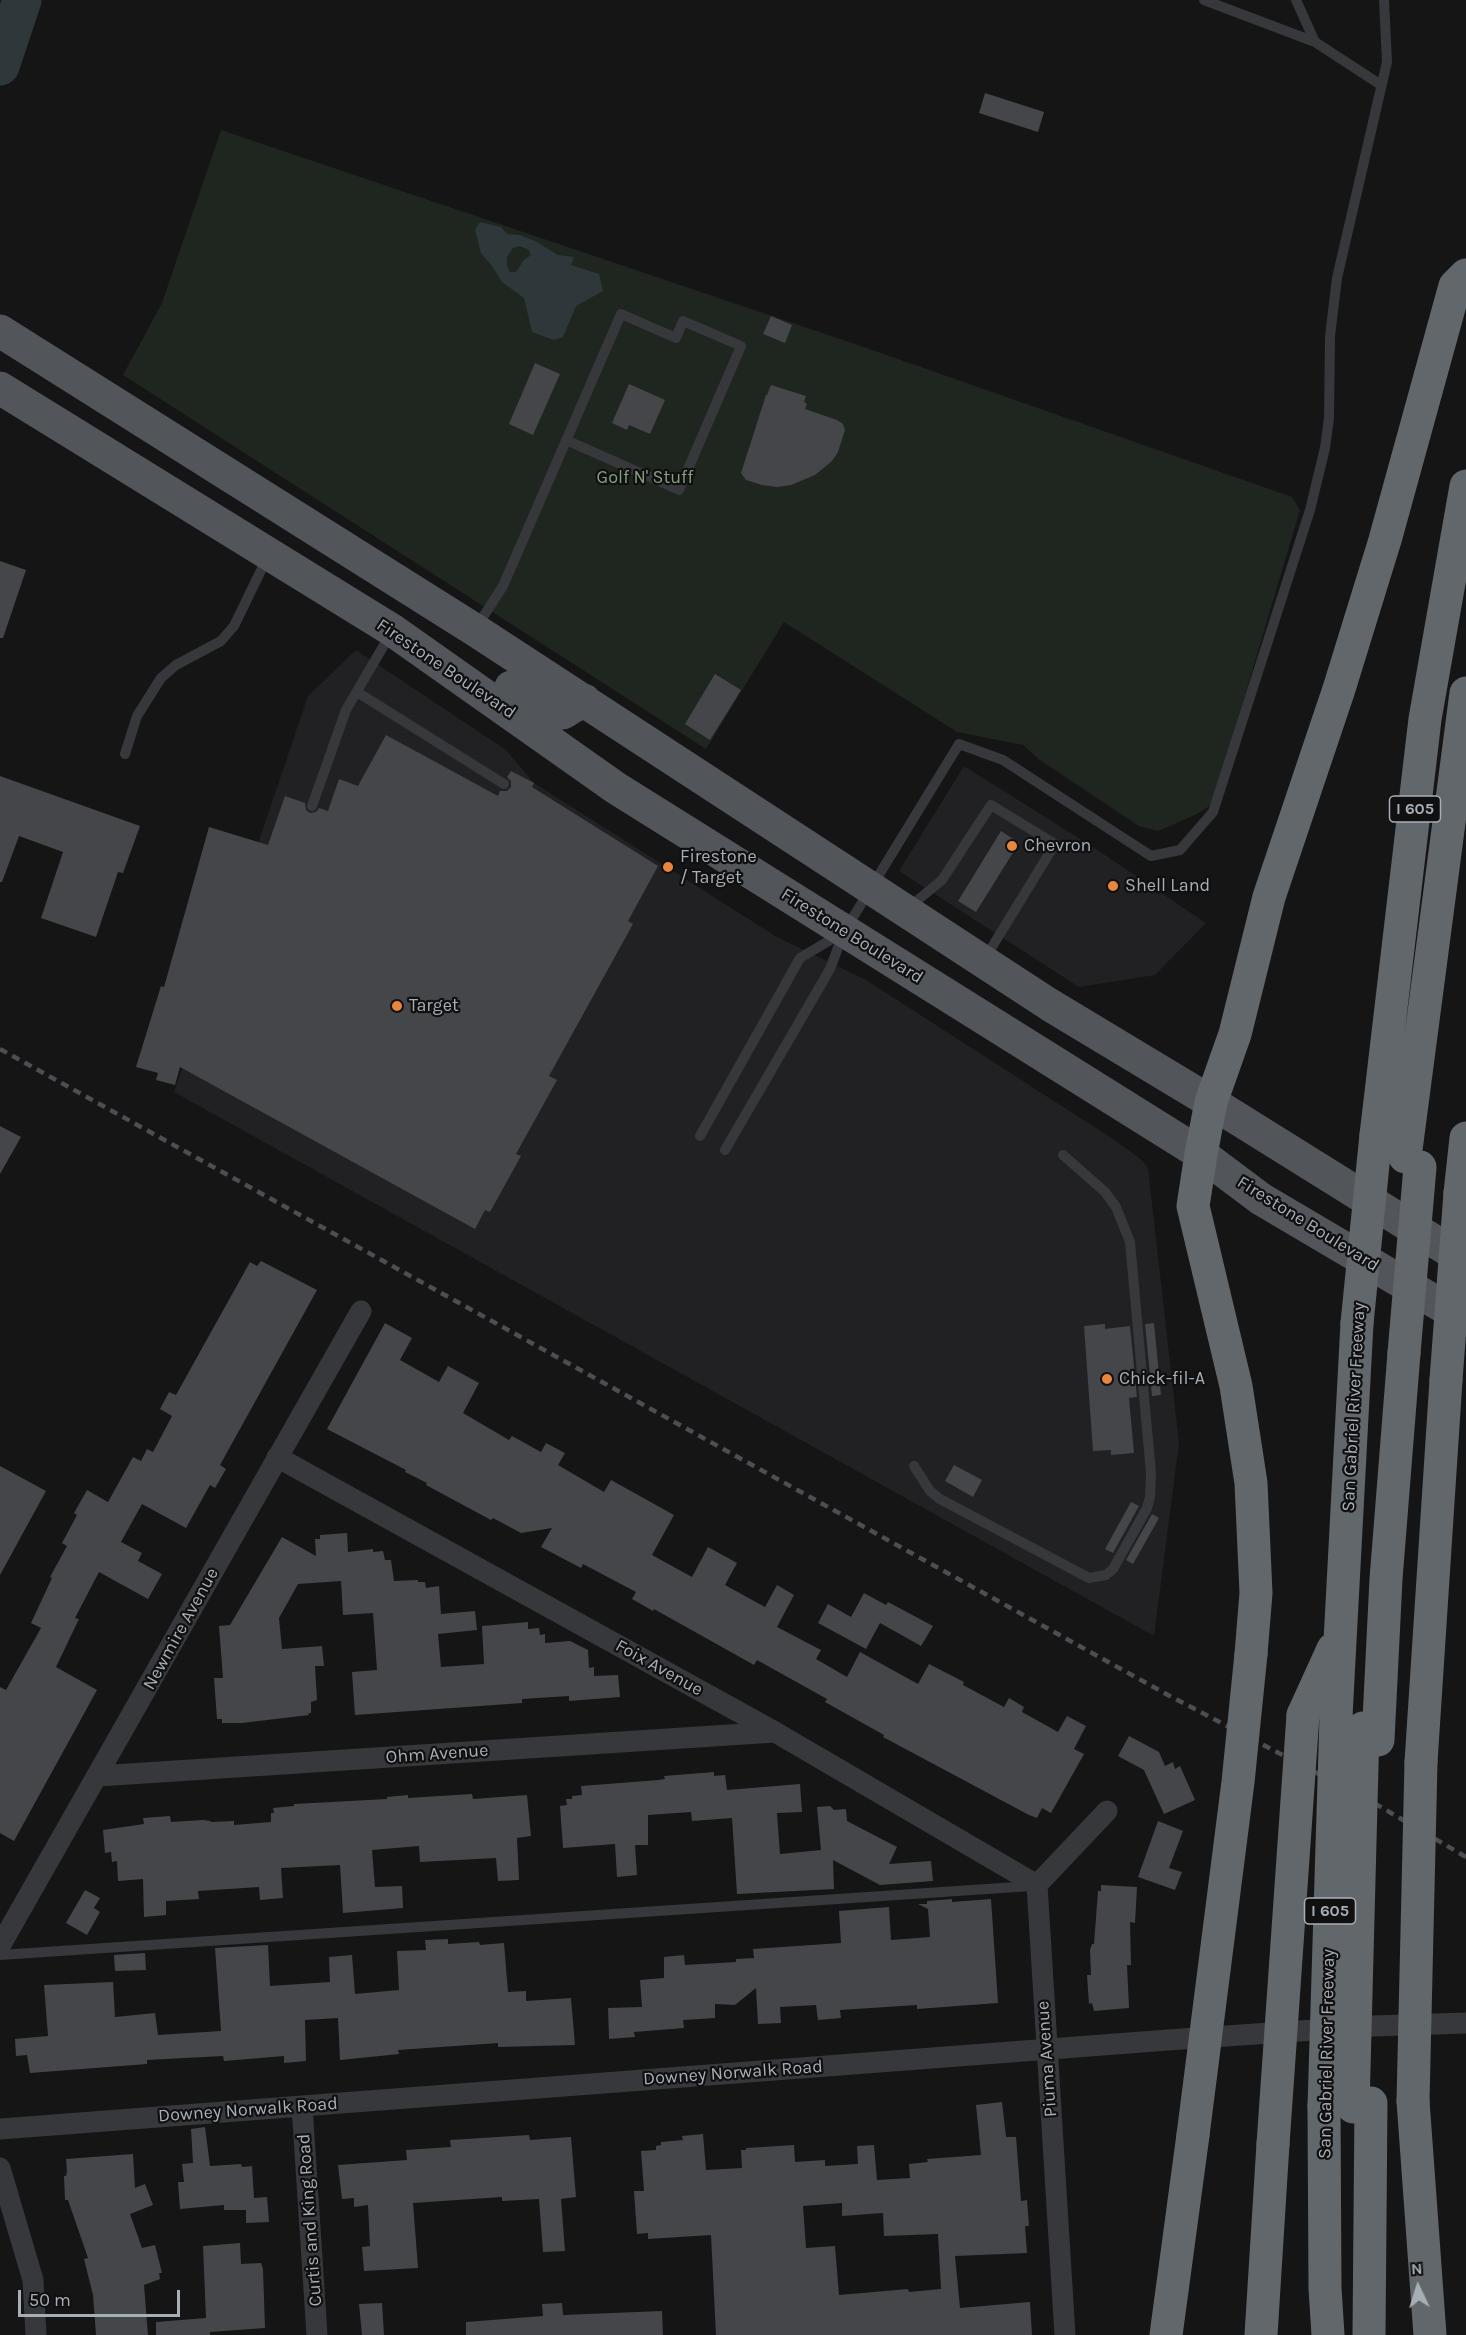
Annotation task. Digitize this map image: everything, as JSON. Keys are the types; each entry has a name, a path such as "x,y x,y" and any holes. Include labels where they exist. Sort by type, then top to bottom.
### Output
{"highway":[{"path":"1166,2335 1238,1782 1256,1593 1251,1483 1236,1386 1194,1206 1201,1154 1211,1102 1235,1034 1269,897 1339,689 1381,552 1455,286 1466,275"},
{"name":"San Gabriel River Freeway","path":"1328,2335 1325,2288 1349,2106 1359,1728 1341,1631 1357,1323 1376,1135 1425,719 1466,486"},
{"path":"1369,2335 1349,2106 1359,1728 1413,1162 1466,693"},
{"path":"1413,1162 1438,1007 1466,789"},
{"path":"1410,2335 1421,1762 1446,1380 1466,1138"},
{"path":"1261,2335 1303,1715 1341,1631"},
{"path":"1413,2101 1430,2335"}],"main road":[{"path":"0,331 475,630 1050,1005 1466,1261"},
{"name":"Firestone Boulevard","path":"8,393 392,630 616,788 1201,1154 1261,1199 1466,1320"},
{"path":"392,630 433,637 550,712 563,713 584,700"}],"street":[{"name":"Newmire Avenue","path":"0,1946 361,1311"},
{"name":"Foix Avenue","path":"277,1457 776,1732 1037,1885"},
{"name":"Ohm Avenue","path":"98,1776 776,1732"},
{"path":"1037,1885 1107,1811"},
{"name":"Piuma Avenue","path":"1037,1885 1065,2335"},
{"name":"Downey Norwalk Road","path":"0,2129 1046,2049 1372,2026 1466,2023"},
{"name":"Curtis and King Road","path":"302,2106 317,2335"},
{"path":"0,2168 33,2280 36,2335"}],"lane":[{"path":"1204,0 1315,42 1381,85"},
{"path":"1296,0 1315,42"},
{"path":"725,1150 830,969 844,932 959,744 1003,760 1151,856 1180,850 1213,812 1310,510 1325,448 1329,418 1330,336 1337,278 1387,62 1384,0"},
{"path":"475,630 503,586 566,440 621,314 676,338 683,321 741,346 679,490 566,440"},
{"path":"125,754 137,716 161,678 176,665 221,641 234,626 269,555"},
{"path":"312,806 346,710 392,630"},
{"path":"357,692 504,784"},
{"path":"906,910 942,880 992,805 1055,844 983,961"},
{"path":"700,1136 801,958 844,932"},
{"path":"914,1466 930,1491 940,1499 1089,1578 1106,1575 1113,1569 1147,1508 1151,1473 1130,1242 1116,1207 1105,1192 1063,1155"},
{"path":"0,1955 1037,1885"}],"shaded area":[{"path":"480,222 501,227 507,234 519,235 535,241 558,255 574,257 571,265 599,274 603,291 576,306 563,337 554,340 532,332 524,298 502,282 481,253 475,230","holes":["519,246 528,249 531,255 524,260 516,272 510,272 507,257 513,248"]},
{"path":"356,650 506,750 534,783 777,937 866,980 1142,1160 1148,1168 1179,1443 1154,1636 174,1092 308,696"},
{"path":"964,766 1096,849 1206,923 1155,975 1079,987 899,871"}],"green space":[{"name":"Golf N' Stuff","path":"221,130 855,344 1292,497 1300,510 1215,796 1208,807 1158,831 1139,826 1040,760 1023,745 957,732 784,622 706,749 123,375 162,303"}],"building":[{"path":"985,93 1044,112 1038,132 979,113"},
{"path":"771,316 792,325 785,343 763,334"},
{"path":"535,363 560,374 533,435 509,424"},
{"path":"629,384 665,400 650,434 629,425 627,430 612,423"},
{"path":"771,385 806,396 805,409 837,420 843,424 845,430 838,452 832,461 815,475 791,485 777,487 746,480 741,473"},
{"path":"0,561 26,570 3,638 0,638"},
{"path":"715,674 741,690 710,740 685,724"},
{"name":"Target","path":"386,735 498,796 500,791 507,791 511,787 511,781 507,777 511,771 534,783 532,787 658,866 628,921 633,924 549,1076 557,1080 516,1154 521,1156 490,1212 485,1210 475,1229 180,1067 175,1085 156,1080 158,1073 136,1067 161,986 164,987 209,827 268,845 285,796 305,803 306,810 310,813 316,812 319,808 328,811 339,779 358,786"},
{"path":"0,776 140,826 123,873 118,872 96,937 41,918 63,852 19,836 2,882 0,882"},
{"name":"Chevron","path":"1001,831 1019,843 976,912 958,901"},
{"path":"0,1126 21,1137 0,1174"},
{"path":"261,1261 317,1290 220,1465 226,1469 215,1488 210,1485 186,1528 142,1504 121,1542 142,1553 138,1561 162,1574 148,1599 99,1572 75,1618 79,1619 56,1667 97,1690 14,1841 0,1833 0,1687 6,1690 41,1628 31,1623 52,1578 50,1577 67,1546 62,1543 77,1515 74,1513 87,1490 108,1502 133,1457 141,1461 147,1449 153,1452 172,1416 160,1409 169,1392 176,1395 250,1262 257,1266"},
{"path":"385,1323 412,1338 400,1360 439,1382 448,1366 479,1383 463,1413 509,1440 512,1436 541,1452 546,1443 565,1453 558,1465 604,1492 611,1480 674,1515 652,1555 692,1577 708,1547 737,1563 725,1585 765,1607 777,1585 794,1595 777,1627 821,1650 816,1659 847,1677 860,1652 918,1684 929,1664 1004,1707 1009,1698 1024,1707 1022,1712 1058,1732 1067,1716 1086,1726 1074,1749 1084,1754 1051,1813 1042,1808 1037,1818 1029,1815 883,1737 884,1735 825,1702 827,1699 757,1660 754,1665 654,1609 653,1611 632,1599 636,1592 583,1564 581,1568 541,1547 552,1528 521,1533 493,1518 491,1520 426,1485 427,1483 405,1472 406,1470 327,1429"},
{"path":"1154,1323 1161,1395 1152,1396 1145,1324"},
{"name":"Chick-fil-A","path":"1105,1324 1105,1329 1130,1326 1137,1397 1129,1398 1134,1453 1111,1455 1111,1450 1093,1451 1084,1326"},
{"path":"954,1465 982,1480 973,1497 945,1481"},
{"path":"0,1466 46,1491 0,1575"},
{"path":"1131,1502 1139,1506 1113,1553 1105,1549"},
{"path":"1152,1514 1159,1518 1133,1564 1126,1560"},
{"path":"347,1533 348,1552 373,1549 373,1552 383,1551 385,1560 391,1560 394,1581 418,1580 418,1582 425,1582 426,1588 439,1586 441,1614 475,1611 477,1630 438,1634 441,1667 484,1664 482,1626 528,1622 528,1629 539,1628 540,1635 545,1634 545,1643 570,1641 588,1650 589,1668 594,1667 594,1676 618,1675 620,1697 569,1701 569,1696 522,1699 522,1703 355,1715 352,1672 377,1670 373,1613 343,1615 341,1581 298,1584 279,1618 282,1649 322,1646 324,1666 315,1666 317,1700 311,1702 311,1713 242,1723 222,1723 222,1719 217,1719 214,1678 223,1678 219,1626 230,1625 282,1537 316,1556 315,1539 320,1539 320,1535"},
{"path":"864,1593 886,1605 888,1602 933,1626 921,1646 880,1623 866,1649 818,1623 828,1604 851,1617"},
{"path":"1129,1736 1159,1752 1165,1766 1173,1762 1175,1769 1180,1766 1195,1800 1164,1814 1144,1770 1118,1756"},
{"path":"714,1772 714,1776 725,1775 727,1790 800,1784 802,1812 777,1813 780,1854 821,1850 817,1807 830,1806 834,1810 846,1809 847,1821 897,1847 889,1864 931,1861 933,1881 880,1885 833,1860 834,1889 737,1894 732,1818 692,1821 691,1812 648,1815 648,1845 635,1845 637,1875 617,1877 615,1844 563,1848 560,1806 567,1805 566,1799 572,1799 572,1796 582,1795 581,1786 659,1780 665,1779 664,1776"},
{"path":"472,1794 473,1799 527,1795 531,1836 517,1838 519,1880 498,1881 496,1858 420,1862 419,1846 372,1850 375,1887 402,1886 403,1908 343,1913 340,1865 281,1868 283,1898 260,1900 259,1887 198,1891 199,1899 166,1901 166,1915 144,1917 143,1879 118,1881 117,1861 112,1862 111,1852 105,1853 103,1830 144,1824 143,1818 170,1816 171,1822 234,1821 234,1825 271,1822 273,1808 294,1806 294,1804 387,1799 387,1797 408,1795 408,1798"},
{"path":"1158,1821 1183,1831 1169,1868 1182,1872 1175,1890 1138,1877"},
{"path":"1101,1885 1137,1887 1135,1923 1130,1922 1131,1965 1127,1965 1129,2008 1094,2011 1092,2003 1089,2004 1087,1975 1091,1975 1090,1950 1094,1944 1098,1891 1101,1891"},
{"path":"85,1890 100,1898 94,1908 100,1912 87,1935 66,1923"},
{"path":"952,1899 952,1902 991,1899 998,2003 917,2009 917,2005 840,2010 841,2018 818,2020 816,2005 780,2007 781,2023 758,2024 756,1988 735,2005 715,2004 715,2018 683,2020 684,2028 634,2032 635,2037 609,2039 608,2008 642,2007 640,1980 664,1978 664,1957 684,1955 685,1965 736,1962 736,1959 754,1958 753,1949 841,1943 839,1911 889,1907 891,1940 930,1937 928,1909 918,1904"},
{"path":"448,1939 448,1944 504,1943 508,1992 526,1991 526,2001 571,1998 575,2045 498,2047 498,2043 398,2050 399,2054 340,2060 338,2018 305,2020 306,2061 284,2063 284,2056 224,2061 223,2056 147,2060 147,2064 30,2073 27,2055 16,2056 15,2039 48,2036 44,1985 113,1982 115,2017 155,2013 158,2035 221,2031 215,1948 268,1945 270,1986 330,1982 329,1957 352,1955 355,1994 399,1990 397,1951 426,1950 425,1940"},
{"path":"145,1953 146,1970 115,1971 114,1955"},
{"path":"1002,2102 1006,2137 1016,2137 1021,2201 1027,2200 1029,2226 1025,2226 1027,2253 955,2256 960,2308 1030,2302 1032,2335 716,2335 711,2235 648,2239 648,2233 637,2234 634,2191 644,2191 641,2151 656,2150 656,2146 661,2145 661,2142 683,2140 682,2136 703,2134 706,2170 742,2168 741,2150 746,2150 746,2148 794,2145 795,2162 825,2160 825,2166 858,2164 857,2146 874,2145 877,2180 910,2178 909,2164 928,2162 927,2159 981,2155 976,2105","holes":["842,2203 842,2216 883,2213 884,2236 938,2234 941,2289 909,2292 908,2289 839,2295 835,2246 806,2248 803,2206"]},
{"path":"205,2127 210,2166 241,2164 242,2167 252,2166 254,2198 267,2197 269,2222 246,2223 246,2210 224,2210 224,2205 180,2209 178,2182 184,2182 182,2164 193,2163 191,2129"},
{"path":"529,2135 530,2140 571,2137 576,2197 561,2199 565,2251 543,2252 539,2199 502,2201 502,2197 413,2203 418,2268 364,2271 362,2247 370,2246 368,2205 354,2207 354,2198 342,2199 338,2165 407,2160 406,2150 451,2147 450,2140"},
{"path":"133,2154 135,2188 145,2184 153,2205 130,2214 142,2248 155,2245 162,2273 159,2273 160,2279 144,2285 148,2335 96,2335 93,2295 84,2259 88,2258 68,2200 65,2200 66,2159"},
{"path":"240,2243 241,2264 261,2263 263,2269 265,2328 210,2332 210,2335 156,2335 156,2322 206,2318 203,2246"},
{"path":"382,2303 384,2335 362,2335 359,2304"},
{"path":"562,2303 563,2315 662,2311 663,2335 466,2335 466,2322 543,2316 542,2304"}],"waterway":[{"path":"0,66 22,0"}],"railway":[{"path":"0,1049 1168,1695 1374,1803 1466,1857"}],"place":[{"name":"Chevron","path":"1012,846"},
{"name":"Firestone / Target","path":"668,867"},
{"name":"Shell Land","path":"1113,886"},
{"name":"Target","path":"397,1006"},
{"name":"Chick-fil-A","path":"1107,1379"}]}
